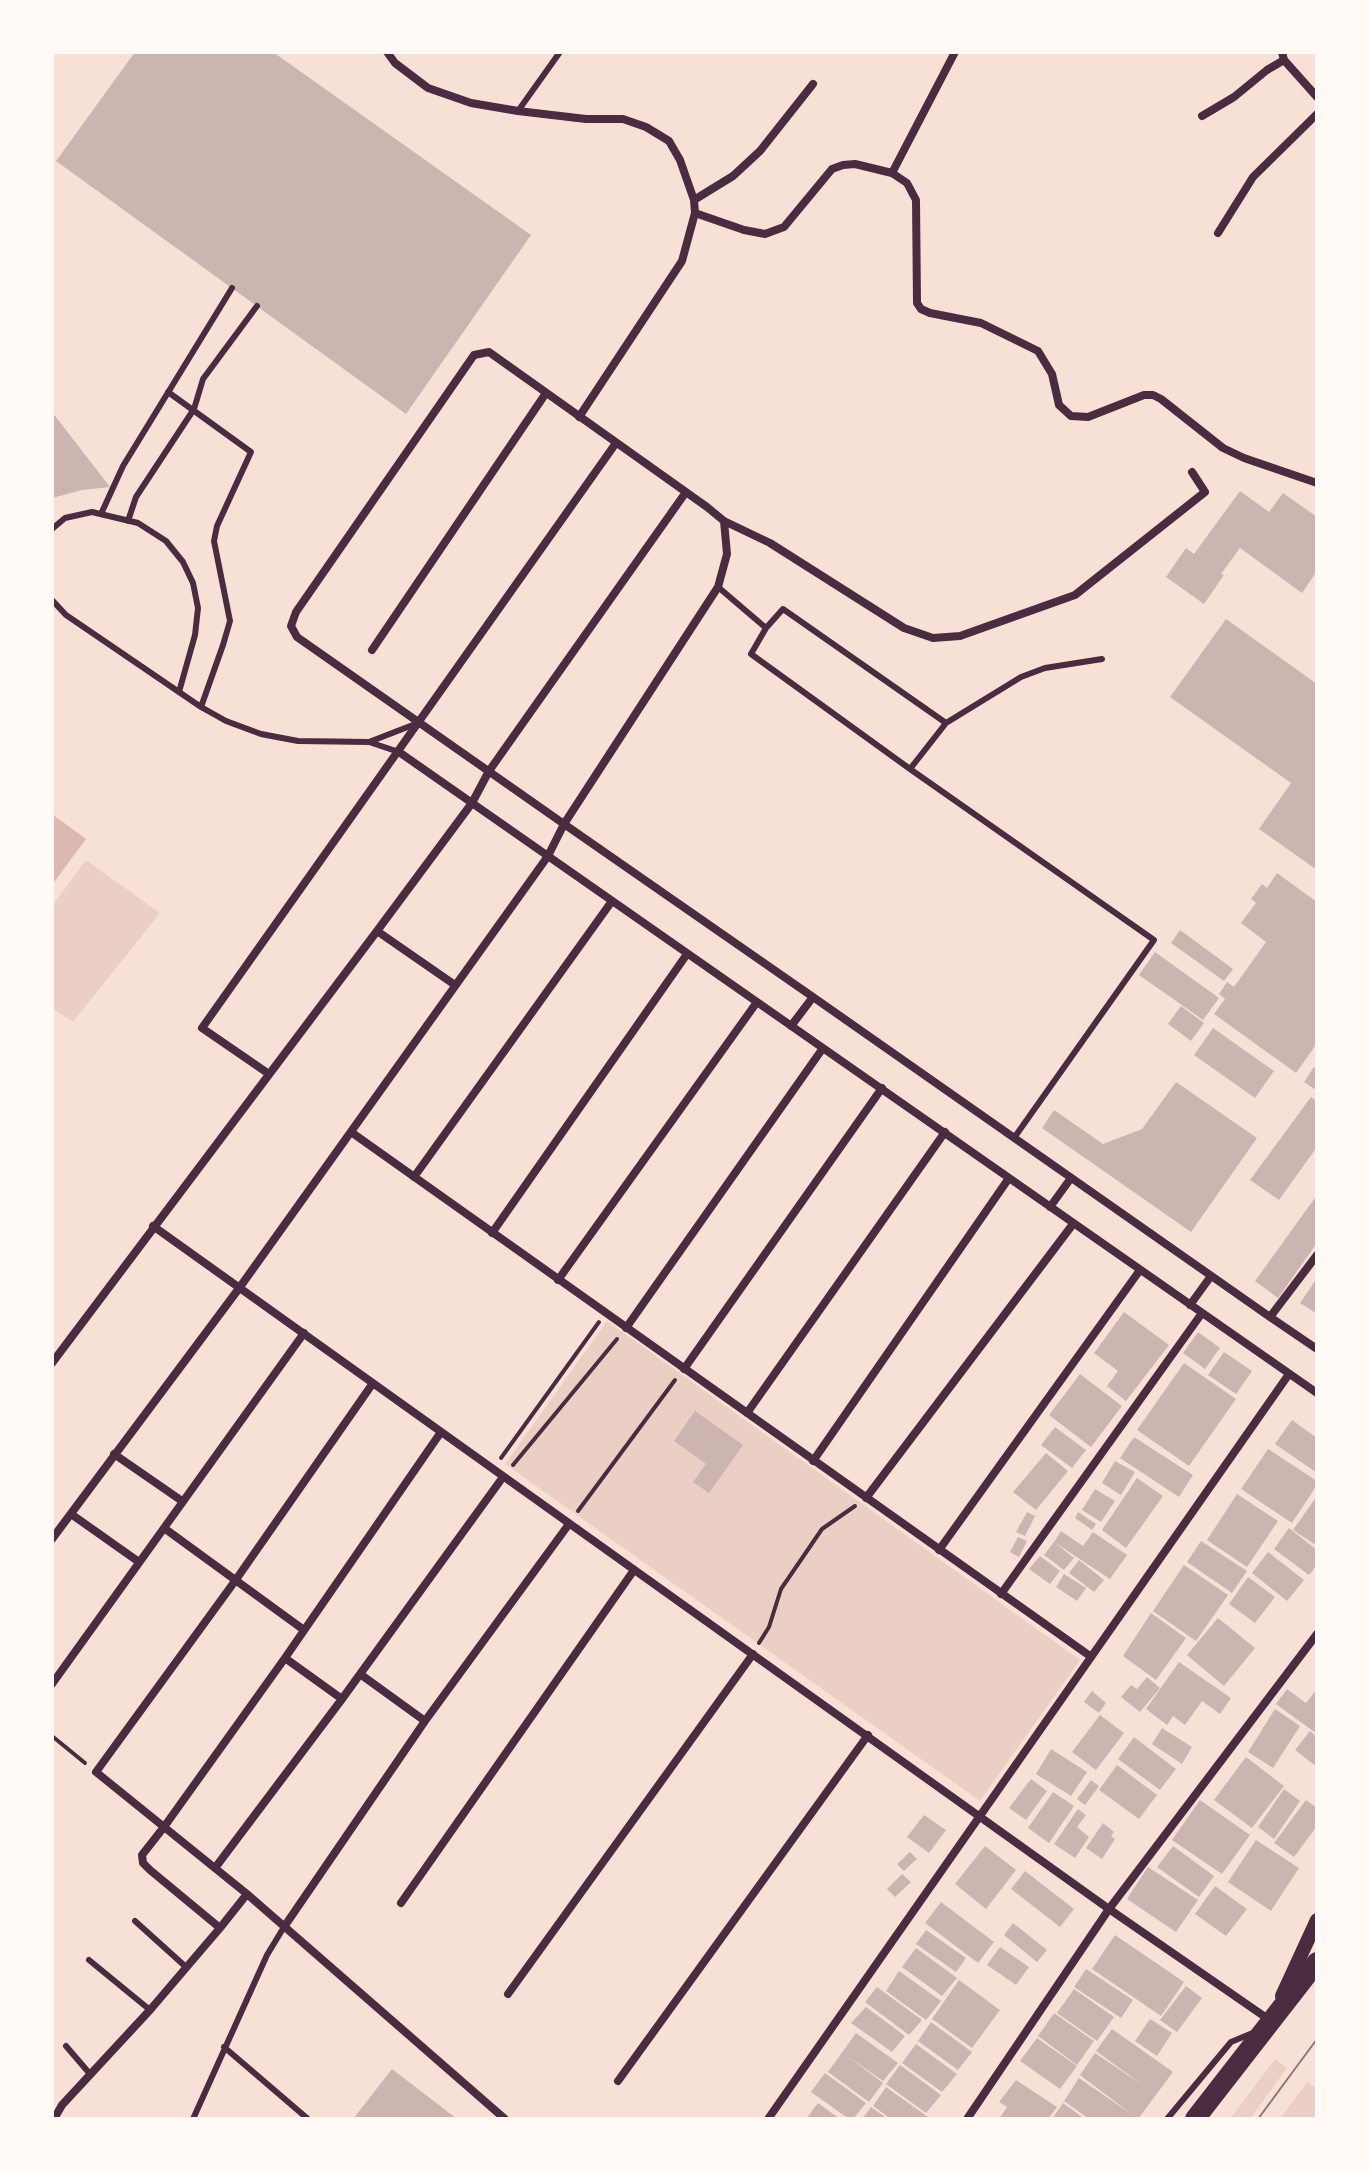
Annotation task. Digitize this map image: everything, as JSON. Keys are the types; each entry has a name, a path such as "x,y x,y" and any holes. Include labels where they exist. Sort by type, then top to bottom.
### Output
{"highway":[{"path":"1195,2119 1317,1962"}],"street":[{"path":"387,52 395,63 428,88 471,103 518,111 586,119 623,119 646,127 669,141 680,160 694,200 695,213 682,261 579,417"},
{"path":"892,173 955,52"},
{"path":"1202,116 1234,97 1283,56 1317,97"},
{"path":"694,200 733,176 760,151 813,84"},
{"path":"1218,233 1253,177 1317,114"},
{"path":"695,213 765,234 784,227 832,169 855,164 892,173 907,183 916,200 917,303 921,309 981,323 1038,351 1052,374 1059,405 1071,416 1088,417 1144,395 1153,395 1223,448 1317,483"},
{"path":"1192,472 1205,492 1075,595 960,636 933,638 904,628 770,543 724,521 489,352 474,355 296,612 291,626 297,637 1317,1349"},
{"path":"372,650 546,393"},
{"path":"269,1074 202,1028 616,443"},
{"path":"52,1363 472,803 489,771 686,492"},
{"path":"52,1539 240,1287 548,856 564,824 718,587 727,554 724,521"},
{"path":"399,752 1317,1393"},
{"path":"414,1177 612,901"},
{"path":"377,931 455,985"},
{"path":"492,1233 687,954"},
{"path":"791,1026 813,997"},
{"path":"558,1280 757,1002"},
{"path":"626,1328 823,1048"},
{"path":"684,1369 882,1088"},
{"path":"351,1132 1090,1656"},
{"path":"747,1413 945,1132"},
{"path":"813,1461 1009,1178"},
{"path":"1050,1207 1071,1178"},
{"path":"866,1498 1073,1224"},
{"path":"153,1226 1269,2025 1317,1920"},
{"path":"1270,1317 1317,1255"},
{"path":"939,1550 1140,1270"},
{"path":"1190,1305 1211,1276"},
{"path":"1001,1594 1202,1313"},
{"path":"52,1684 304,1333"},
{"path":"768,2119 1289,1374"},
{"path":"373,1383 235,1581 96,1772 247,1894 505,2119"},
{"path":"220,1928 143,1863 142,1855 285,1658 441,1432"},
{"path":"114,1454 182,1501"},
{"path":"215,1868 503,1477"},
{"path":"71,1514 139,1562"},
{"path":"284,1927 425,1721 569,1524"},
{"path":"164,1528 304,1630"},
{"path":"401,1903 634,1570"},
{"path":"967,2119 1109,1909 1317,1634"},
{"path":"508,1994 753,1654"},
{"path":"285,1658 342,1699"},
{"path":"360,1674 425,1721"},
{"path":"618,2081 868,1735"},
{"path":"54,2119 62,2105 150,2010 247,1894"}],"lane":[{"path":"518,111 560,52"},
{"path":"101,514 123,466 232,288"},
{"path":"128,521 136,497 194,409 203,379 257,306"},
{"path":"168,392 251,452 217,526 214,541 230,621 201,707"},
{"path":"52,529 65,518 92,512 138,523 166,541 183,562 193,583 198,608 195,635 179,692"},
{"path":"718,587 766,628"},
{"path":"52,600 66,615 226,721 261,734 298,741 369,742 399,752"},
{"path":"946,723 783,609 766,628 751,654 1154,940 1014,1138"},
{"path":"910,769 946,723 1021,677 1045,668 1102,659"},
{"path":"369,742 420,723"},
{"path":"135,1921 186,1967"},
{"path":"193,2119 267,1955 284,1927"},
{"path":"89,1960 150,2010"},
{"path":"1167,2119 1231,2042 1269,2025"},
{"path":"66,2046 90,2074"},
{"path":"224,2047 308,2119"}],"path":[{"path":"492,1470 605,1313"},
{"path":"503,1477 626,1328"},
{"path":"569,1524 684,1369"},
{"path":"753,1654 769,1627 781,1589 822,1529 866,1498"},
{"path":"52,1736 96,1772"}],"shaded area":[{"path":"52,814 86,839 52,885"},
{"path":"86,860 160,913 73,1022 52,1008 52,906"},
{"path":"607,1321 1080,1660 980,1801 505,1464"},
{"path":"1275,2059 1287,2068 1250,2119 1230,2119"},
{"path":"1307,2082 1317,2089 1317,2119 1280,2119"}],"building":[{"path":"135,52 273,52 531,235 406,414 56,161"},
{"path":"52,412 110,487 52,498"},
{"path":"1240,491 1269,512 1283,493 1317,517 1317,571 1302,593 1240,548 1204,604 1166,577 1186,548 1194,554"},
{"path":"1226,619 1317,684 1317,870 1259,829 1291,783 1170,697"},
{"path":"1277,873 1317,902 1317,1043 1296,1073 1214,1014 1225,999 1219,994 1227,982 1234,987 1266,942 1241,923 1256,903 1251,899 1262,884 1267,888"},
{"path":"1180,930 1233,969 1224,981 1171,943"},
{"path":"1155,952 1219,998 1203,1020 1139,975"},
{"path":"1181,1006 1204,1023 1191,1041 1168,1024"},
{"path":"1213,1028 1274,1071 1255,1098 1194,1055"},
{"path":"1314,1067 1317,1069 1316,1090 1304,1082"},
{"path":"1176,1082 1257,1138 1191,1232 1042,1128 1054,1110 1103,1144 1142,1129"},
{"path":"1311,1097 1317,1101 1317,1147 1279,1200 1250,1180"},
{"path":"1317,1195 1317,1243 1278,1298 1255,1281"},
{"path":"1317,1278 1317,1314 1300,1303"},
{"path":"1124,1312 1169,1345 1126,1401 1107,1386 1118,1371 1094,1353"},
{"path":"1198,1332 1220,1348 1205,1369 1183,1353"},
{"path":"1224,1352 1252,1371 1236,1394 1208,1375"},
{"path":"1184,1363 1236,1399 1189,1466 1137,1430"},
{"path":"1080,1374 1122,1406 1091,1447 1049,1415"},
{"path":"695,1411 743,1445 709,1493 693,1482 706,1464 674,1441"},
{"path":"1292,1420 1317,1438 1317,1473 1275,1444"},
{"path":"1055,1427 1086,1450 1072,1468 1041,1445"},
{"path":"1134,1437 1193,1475 1179,1497 1120,1458"},
{"path":"1268,1449 1317,1481 1292,1523 1241,1489"},
{"path":"1046,1453 1068,1471 1036,1510 1013,1492"},
{"path":"1115,1461 1135,1472 1121,1495 1102,1483"},
{"path":"1137,1478 1163,1496 1126,1548 1102,1530"},
{"path":"1095,1489 1115,1501 1101,1522 1082,1510"},
{"path":"1237,1494 1278,1521 1247,1567 1207,1540"},
{"path":"1317,1496 1317,1546 1293,1530"},
{"path":"1027,1512 1035,1516 1025,1536 1016,1532"},
{"path":"1078,1512 1096,1524 1092,1530 1075,1518"},
{"path":"1289,1528 1317,1550 1317,1565 1309,1575 1274,1549"},
{"path":"1061,1531 1083,1546 1093,1532 1127,1555 1110,1579 1054,1542"},
{"path":"1018,1537 1027,1541 1019,1557 1010,1552"},
{"path":"1201,1541 1247,1571 1232,1593 1187,1562"},
{"path":"1054,1542 1074,1558 1064,1570 1044,1555"},
{"path":"1268,1552 1304,1580 1287,1601 1252,1573"},
{"path":"1040,1556 1060,1571 1050,1584 1029,1569"},
{"path":"1079,1560 1104,1580 1094,1592 1069,1573"},
{"path":"1184,1565 1228,1595 1196,1641 1153,1611"},
{"path":"1064,1574 1086,1588 1077,1601 1056,1587"},
{"path":"1248,1577 1275,1597 1255,1623 1229,1604"},
{"path":"1151,1613 1186,1638 1156,1680 1123,1656"},
{"path":"1218,1618 1255,1648 1224,1686 1187,1655"},
{"path":"1179,1662 1231,1698 1220,1714 1202,1701 1185,1725 1173,1716 1167,1725 1146,1709"},
{"path":"1147,1677 1160,1688 1140,1712 1121,1697 1131,1685 1137,1689"},
{"path":"1287,1689 1306,1703 1317,1689 1317,1734 1276,1704"},
{"path":"1092,1691 1106,1703 1099,1713 1084,1702"},
{"path":"1275,1709 1300,1726 1273,1768 1248,1752"},
{"path":"1100,1715 1124,1733 1096,1770 1072,1752"},
{"path":"1162,1728 1192,1747 1182,1764 1152,1744"},
{"path":"1310,1731 1317,1737 1317,1767 1295,1750"},
{"path":"1134,1737 1176,1769 1160,1790 1118,1759"},
{"path":"1051,1749 1087,1772 1071,1796 1036,1774"},
{"path":"1246,1757 1284,1786 1252,1828 1214,1800"},
{"path":"1117,1765 1157,1795 1139,1819 1099,1790"},
{"path":"1031,1779 1047,1791 1026,1820 1009,1808"},
{"path":"1091,1780 1099,1786 1085,1805 1077,1799"},
{"path":"1284,1789 1300,1801 1274,1839 1258,1827"},
{"path":"1053,1792 1074,1806 1049,1843 1028,1828"},
{"path":"1200,1800 1250,1835 1222,1874 1172,1840"},
{"path":"1306,1800 1317,1808 1317,1826 1294,1857 1274,1843"},
{"path":"1078,1809 1086,1815 1077,1827 1089,1837 1075,1858 1054,1844"},
{"path":"924,1815 946,1830 929,1853 907,1837"},
{"path":"1103,1823 1114,1832 1111,1836 1115,1839 1102,1859 1086,1848"},
{"path":"1256,1840 1299,1868 1271,1911 1228,1882"},
{"path":"985,1846 1016,1870 986,1909 955,1884"},
{"path":"1173,1846 1214,1876 1199,1897 1157,1867"},
{"path":"910,1852 917,1859 904,1871 897,1864"},
{"path":"1148,1867 1198,1900 1176,1932 1127,1899"},
{"path":"1025,1871 1074,1909 1060,1927 1011,1889"},
{"path":"902,1874 911,1882 895,1897 887,1889"},
{"path":"1215,1886 1247,1909 1226,1936 1195,1914"},
{"path":"941,1902 994,1942 978,1963 925,1923"},
{"path":"1013,1923 1047,1950 1037,1962 1004,1935"},
{"path":"926,1930 966,1958 956,1972 916,1944"},
{"path":"1115,1935 1184,1982 1161,2016 1092,1969"},
{"path":"1000,1947 1029,1967 1016,1985 987,1965"},
{"path":"916,1948 957,1978 942,1996 902,1967"},
{"path":"1086,1969 1133,2000 1121,2018 1074,1987"},
{"path":"899,1971 941,2001 926,2020 886,1991"},
{"path":"959,1980 1000,2010 972,2048 932,2019"},
{"path":"1186,1986 1202,1998 1177,2032 1160,2020"},
{"path":"877,1987 922,2020 909,2035 865,2002"},
{"path":"1074,1989 1114,2017 1097,2041 1057,2013"},
{"path":"866,2007 905,2036 892,2052 851,2023"},
{"path":"1054,2013 1094,2041 1077,2065 1038,2036"},
{"path":"1150,2019 1172,2033 1157,2056 1135,2041"},
{"path":"931,2022 972,2052 958,2070 918,2041"},
{"path":"1112,2029 1173,2072 1138,2119 1089,2119 1064,2101 1079,2078 1134,2116 1080,2075 1095,2053 1144,2086 1096,2051"},
{"path":"856,2033 898,2063 883,2081 846,2055 883,2083 869,2102 828,2072"},
{"path":"1037,2038 1077,2066 1060,2089 1020,2061"},
{"path":"916,2044 957,2074 942,2092 902,2063"},
{"path":"900,2065 941,2095 926,2113 886,2084"},
{"path":"392,2069 457,2119 353,2119"},
{"path":"825,2073 866,2103 853,2119 811,2092"},
{"path":"1016,2080 1057,2107 1048,2119 999,2119 1007,2107 999,2102"},
{"path":"886,2087 928,2117 891,2119 873,2106"},
{"path":"818,2103 840,2119 806,2119"},
{"path":"1063,2103 1085,2119 1052,2119"},
{"path":"871,2107 888,2119 862,2119"}],"tram line":[{"path":"1258,2119 1317,2039"}]}
